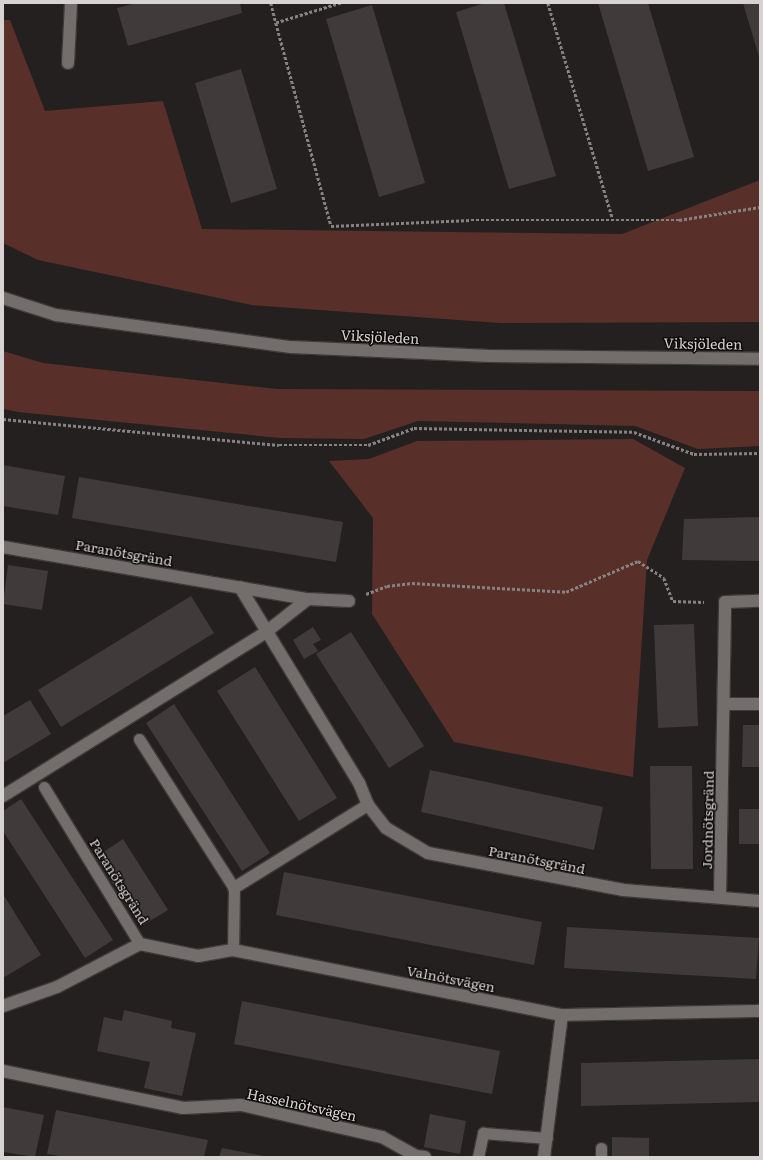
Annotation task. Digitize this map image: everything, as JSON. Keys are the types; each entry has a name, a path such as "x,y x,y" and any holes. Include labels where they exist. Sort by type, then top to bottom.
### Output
{"street":[{"path":"68,63 71,3"},
{"name":"Viksjöleden","path":"3,298 56,315 291,347 490,356 760,359"},
{"name":"Paranötsgränd","path":"3,547 308,598 349,601"},
{"name":"Paranötsgränd","path":"240,587 359,783 368,805 386,828 428,853 623,890 720,896"},
{"path":"3,796 266,632 308,598"},
{"path":"726,602 760,602"},
{"name":"Jordnötsgränd","path":"720,896 726,602"},
{"path":"725,704 760,704"},
{"path":"234,888 368,805"},
{"path":"720,896 760,901"},
{"name":"Paranötsgränd","path":"3,1006 57,987 140,944"},
{"name":"Valnötsvägen","path":"140,944 198,956 233,950 562,1015 760,1011"},
{"path":"544,1157 562,1015"},
{"name":"Hasselnötsvägen","path":"3,1071 183,1108 241,1105 382,1138 416,1156 425,1157"}],"lane":[{"path":"139,739 234,888 233,950"},
{"name":"Paranötsgränd","path":"44,788 140,944"},
{"path":"478,1157 482,1133 547,1138"}],"path":[{"path":"271,3 331,226 471,220 679,220 760,207"},
{"path":"276,22 342,3"},
{"path":"548,3 613,220"},
{"path":"3,419 279,445 368,445 414,428 634,432 694,454 760,453"},
{"path":"349,601 387,586 412,583 566,592 638,561 664,578 673,601 726,602"}],"shaded area":[{"path":"3,20 10,20 45,111 163,101 202,229 622,234 760,180 760,322 500,323 252,305 38,260 3,243"},
{"path":"3,351 43,363 277,389 760,391 760,446 698,449 635,426 418,421 364,439 280,438 18,412 3,409"},
{"path":"633,439 685,468 647,560 633,777 454,742 372,614 373,518 329,461 369,459 417,441"}],"building":[{"path":"136,3 240,3 242,13 128,46 117,8"},
{"path":"485,3 504,3 556,176 509,189 456,12"},
{"path":"598,3 648,3 694,157 648,171"},
{"path":"743,3 760,3 760,60"},
{"path":"372,5 425,183 379,197 326,19"},
{"path":"241,69 277,189 231,203 195,83"},
{"path":"3,465 65,476 58,515 3,506"},
{"path":"79,477 343,522 336,562 72,518"},
{"path":"760,517 760,561 682,560 684,519"},
{"path":"8,565 48,571 42,610 3,604"},
{"path":"191,596 214,633 61,727 38,690"},
{"path":"694,624 698,726 658,728 654,625"},
{"path":"313,627 321,640 313,644 318,651 304,659 293,640"},
{"path":"351,632 424,746 389,768 316,654"},
{"path":"255,667 337,798 299,821 217,691"},
{"path":"30,700 51,734 3,763 3,716"},
{"path":"174,704 270,853 242,871 146,723"},
{"path":"743,725 760,725 760,767 742,767"},
{"path":"650,766 692,766 693,869 651,869"},
{"path":"430,770 603,807 594,850 421,812"},
{"path":"21,799 113,940 85,958 3,831 3,811"},
{"path":"739,809 760,809 760,844 739,844"},
{"path":"123,839 168,910 140,927 96,857"},
{"path":"284,872 542,922 534,965 276,915"},
{"path":"3,894 41,955 3,978"},
{"path":"567,927 759,938 756,979 564,968"},
{"path":"242,1001 500,1051 492,1094 234,1044"},
{"path":"124,1010 172,1021 171,1028 196,1033 182,1096 144,1088 150,1062 97,1051 104,1017 122,1021"},
{"path":"760,1059 760,1102 581,1106 581,1063"},
{"path":"3,1107 44,1115 35,1157 3,1152"},
{"path":"56,1110 208,1140 204,1157 65,1157 47,1154"},
{"path":"430,1114 466,1121 460,1154 424,1147"},
{"path":"612,1137 649,1138 649,1157 612,1157"},
{"path":"222,1148 264,1156 264,1157 219,1157"}]}
